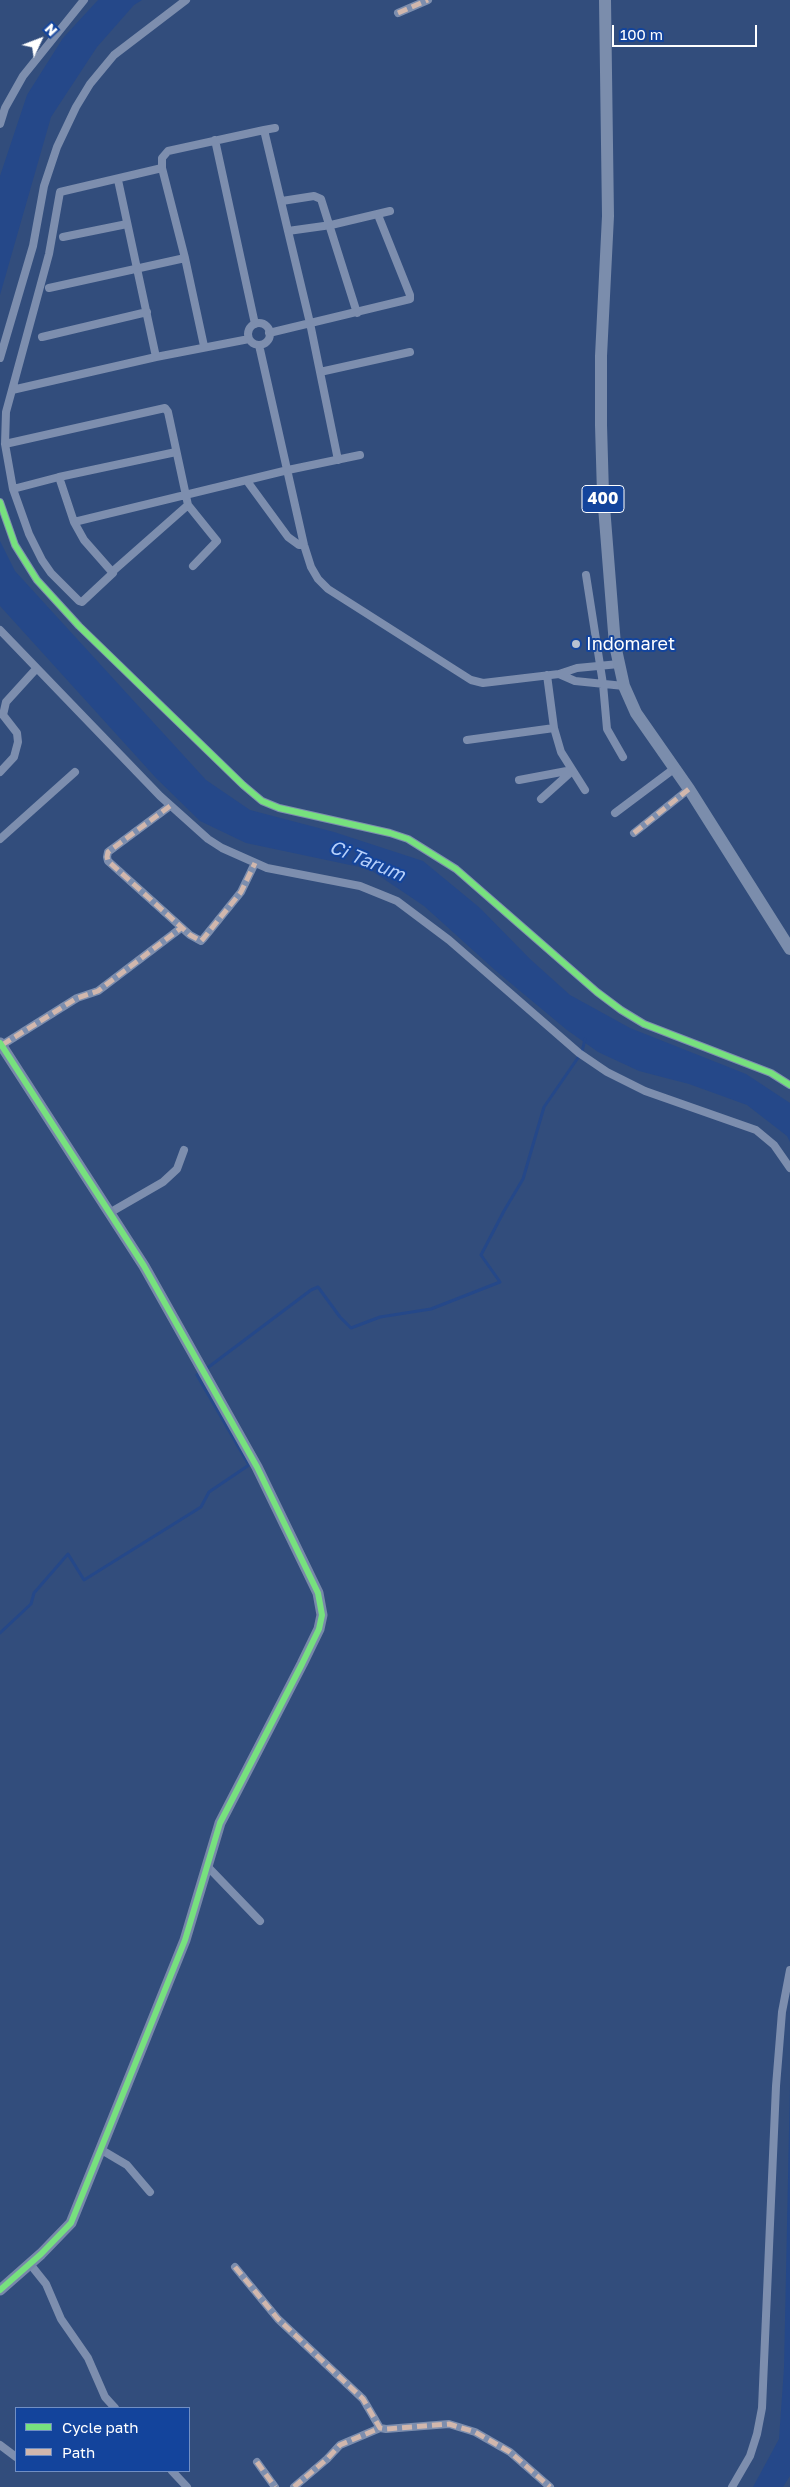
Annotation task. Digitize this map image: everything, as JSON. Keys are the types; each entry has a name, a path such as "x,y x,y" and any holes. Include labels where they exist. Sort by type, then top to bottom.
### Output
{"main road":[{"name":"400","path":"605,0 608,216 601,356 601,425 603,503 613,630 619,664 624,686 643,725 689,789 790,949"}],"street":[{"path":"0,124 5,108 24,76 84,0"},
{"path":"0,358 32,246 44,186 56,147 76,107 90,84 114,55 186,0"},
{"path":"398,14 428,0"},
{"path":"204,346 185,258 162,168 162,158 168,151 275,128"},
{"path":"264,130 310,323 338,460"},
{"path":"216,140 255,324"},
{"path":"162,168 118,180 63,191 59,194 49,254 6,412 5,444 13,489 29,534 42,560 79,601 84,601 112,577 112,572 188,506"},
{"path":"118,180 156,357"},
{"path":"282,202 319,197 331,225 356,313"},
{"path":"288,231 331,225 390,211"},
{"path":"269,333 410,299 378,215"},
{"path":"63,237 128,224"},
{"path":"49,288 185,258"},
{"path":"42,337 147,312"},
{"path":"255,324 266,326 269,333 268,340 259,345"},
{"path":"249,339 248,332 255,324"},
{"path":"12,390 204,346 249,339 259,345 310,567 328,590 471,680 483,683 547,676 576,668 619,664"},
{"path":"320,372 410,352"},
{"path":"5,444 165,408 168,412 188,506 217,541 193,566"},
{"path":"13,489 58,477 176,452"},
{"path":"74,522 288,470 360,456"},
{"path":"58,477 74,522 84,540 112,572"},
{"path":"247,481 288,537 299,545 304,545"},
{"path":"0,502 15,545 37,580 86,632 262,801 279,808 390,833 408,839 456,869 597,992 621,1010 644,1024 772,1073 790,1085"},
{"path":"586,575 603,684 607,729 623,757"},
{"path":"0,630 168,804 215,844 267,868 360,886 397,900 449,940 579,1053 607,1072 646,1091 756,1130 774,1145 790,1168"},
{"path":"0,772 14,757 18,742 17,733 3,716 6,702 36,669"},
{"path":"559,674 575,681 624,686"},
{"path":"547,676 554,728 561,752 585,790"},
{"path":"467,740 554,728"},
{"path":"615,813 675,768"},
{"path":"520,780 572,770"},
{"path":"541,799 572,770"},
{"path":"0,839 75,772"},
{"path":"634,833 689,789"},
{"path":"168,804 108,852 107,857 108,862 181,928 202,940 241,892 255,863"},
{"path":"0,2290 64,2233 71,2222 186,1940 220,1824 269,1732 319,1629 322,1604 257,1467 144,1266 1,1044 78,998 98,991 181,928"},
{"path":"111,1212 163,1182 177,1169 184,1150"},
{"path":"208,1867 260,1922"},
{"path":"732,2487 750,2456 762,2408 776,2086 782,2012 790,1970"},
{"path":"100,2149 127,2165 150,2192"},
{"path":"30,2264 46,2284 61,2319 88,2358 105,2397 115,2407"},
{"path":"235,2267 278,2319 363,2399 380,2428"},
{"path":"294,2487 328,2459 340,2444 380,2428 392,2429 449,2424 474,2432 510,2452 550,2487"},
{"path":"0,2446 15,2456"},
{"path":"257,2462 275,2487"},
{"path":"173,2472 187,2487"}],"water":[{"path":"98,0 142,0 134,5 97,47 51,117 0,295 0,176 27,95 63,38"},
{"name":"Ci Tarum","path":"0,541 15,571 206,780 250,810 334,832 423,861 480,908 530,959 570,995 630,1028 746,1074 790,1103 790,1142 787,1136 747,1105 689,1084 639,1071 598,1052 567,1030 496,971 424,906 369,869 246,843 200,821 156,778 0,606"},
{"path":"790,2083 790,2476 783,2487 753,2487 779,2439 784,2368"}],"waterway":[{"path":"206,1369 311,1290 318,1287 340,1317 351,1328 380,1317 431,1309 500,1282 481,1255 523,1179 544,1107 582,1052 585,1039"},
{"path":"0,1633 31,1604 34,1593 68,1554 84,1580 201,1507 209,1492 249,1465 197,1375 201,1372"}],"marked path":[{"path":"398,13 428,0"},
{"path":"634,833 689,789"},
{"path":"170,806 108,852 107,857 108,861 190,935 201,941 203,939 241,892 255,863"},
{"path":"2,1045 77,998 98,991 181,928"},
{"path":"235,2267 278,2319 363,2399 380,2428 449,2424 475,2432 510,2452 550,2487"},
{"path":"294,2487 327,2459 340,2445 380,2428"},
{"path":"257,2462 275,2487"}],"cycle path":[{"path":"0,502 15,545 37,580 79,626 243,785 262,801 279,808 390,833 408,839 456,869 597,992 621,1010 644,1024 771,1073 790,1085"},
{"path":"0,1043 144,1266 257,1467 318,1593 322,1615 319,1629 302,1664 220,1823 185,1940 71,2223 41,2254 0,2290"}],"place":[{"name":"Indomaret","path":"576,644"}]}
